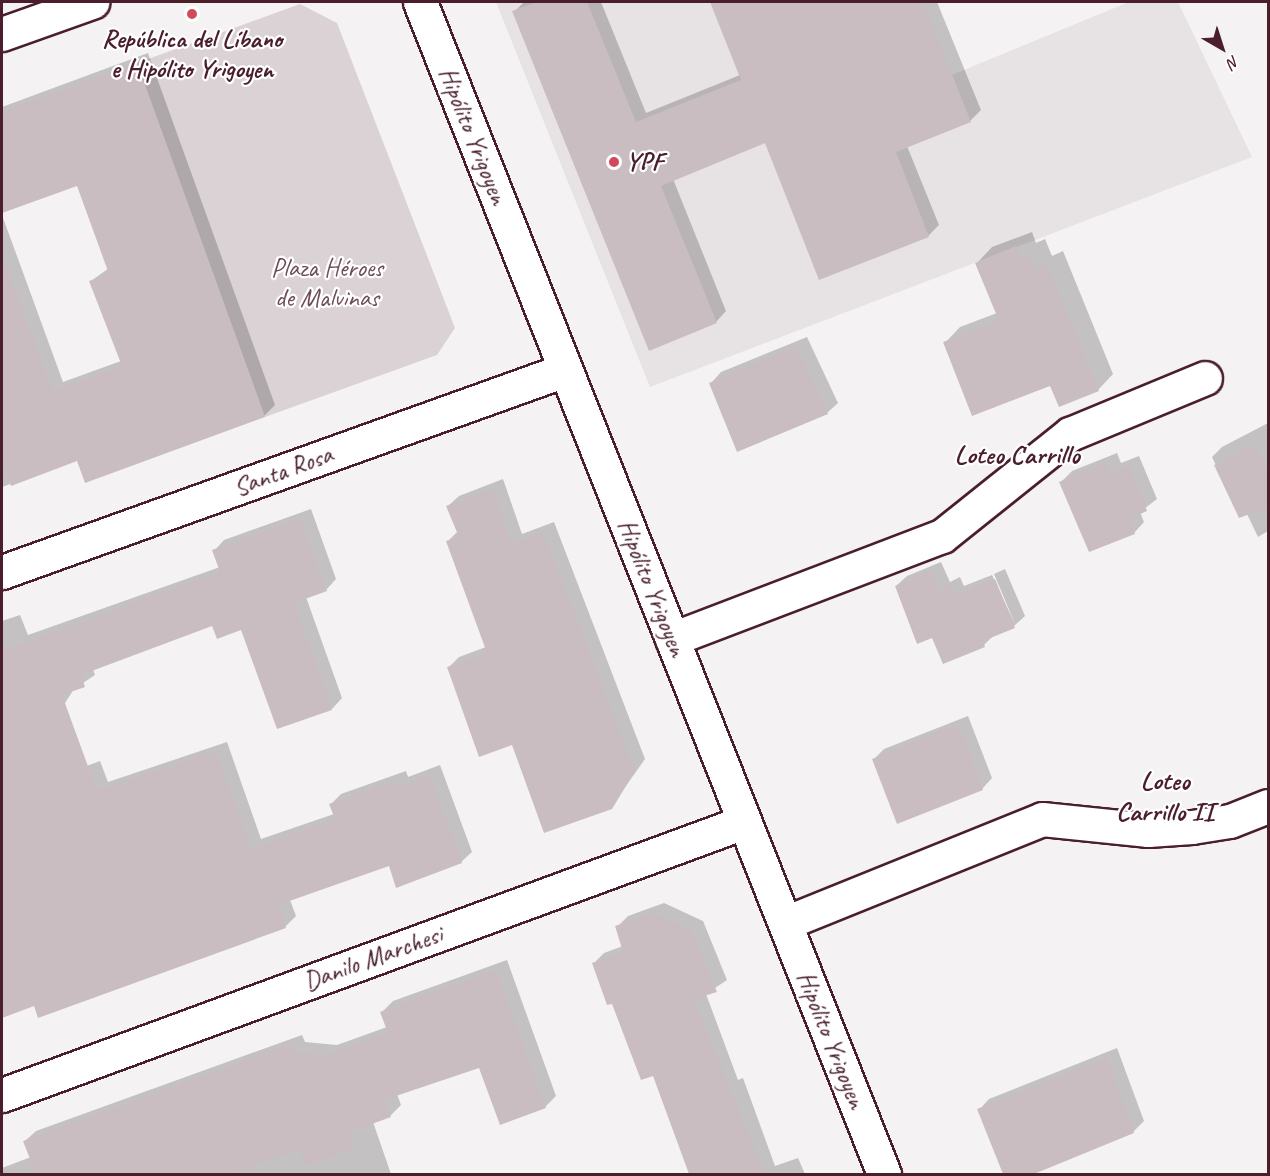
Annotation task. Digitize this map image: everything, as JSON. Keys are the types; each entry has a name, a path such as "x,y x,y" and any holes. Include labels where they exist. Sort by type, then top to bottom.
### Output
{"street":[{"path":"2,34 92,2"},
{"name":"Hipólito Yrigoyen","path":"420,2 884,1174"},
{"name":"Santa Rosa","path":"2,572 566,370"},
{"path":"672,639 942,536 1070,434 1205,378"},
{"path":"785,923 1042,819 1148,830 1192,827 1230,821 1269,806"},
{"name":"Danilo Marchesi","path":"2,1095 744,822"}],"shaded area":[{"path":"496,2 795,2 842,120 1129,2 1178,2 1252,157 650,387"}],"green space":[{"name":"Plaza Héroes de Malvinas","path":"300,4 337,23 455,328 437,355 265,417 137,63"}],"building":[{"path":"537,2 587,2 636,122 741,80 710,2 923,2 971,122 896,152 929,237 819,280 765,143 661,186 717,323 649,351 512,11"},
{"path":"137,63 265,417 85,483 77,461 11,486 2,459 2,266 6,265 53,392 122,366 89,281 109,274 77,186 2,213 2,112"},
{"path":"1016,246 1021,257 1029,254 1036,271 1048,265 1099,391 1059,407 1050,386 972,416 943,342 999,321 975,263"},
{"path":"796,347 828,414 737,452 709,383"},
{"path":"1255,445 1269,472 1269,507 1239,518 1214,465"},
{"path":"1106,462 1110,473 1129,465 1147,511 1129,519 1135,534 1089,552 1059,482"},
{"path":"492,489 512,544 543,532 635,771 612,809 544,833 512,745 479,757 447,667 487,653 446,541 459,537 446,506"},
{"path":"300,519 327,591 294,603 332,710 277,729 241,630 217,639 212,626 81,675 85,687 62,695 97,791 216,751 251,849 335,819 329,804 395,781 398,787 430,775 462,863 396,888 389,866 278,905 286,928 38,1018 34,1006 2,1018 2,651 220,572 212,550"},
{"path":"931,571 939,591 949,586 953,596 995,579 1015,628 983,641 985,647 943,664 932,638 917,644 895,586"},
{"path":"958,725 983,790 897,824 872,759"},
{"path":"653,913 692,931 717,992 694,999 765,1174 689,1174 653,1076 641,1080 612,1004 607,1005 592,963 623,952 615,926"},
{"path":"496,970 546,1108 500,1125 479,1068 384,1100 391,1117 350,1132 355,1148 305,1166 300,1149 230,1174 36,1174 23,1141 291,1044 294,1052 325,1056 388,1033 380,1012"},
{"path":"1107,1057 1134,1133 1034,1174 1003,1174 977,1109"}],"place":[{"name":"República del Líbano e Hipólito Yrigoyen","path":"192,14"},
{"name":"YPF","path":"614,162"}],"district":[{"name":"Loteo Carrillo","path":"1017,455"},
{"name":"Loteo Carrillo II","path":"1165,796"}]}
